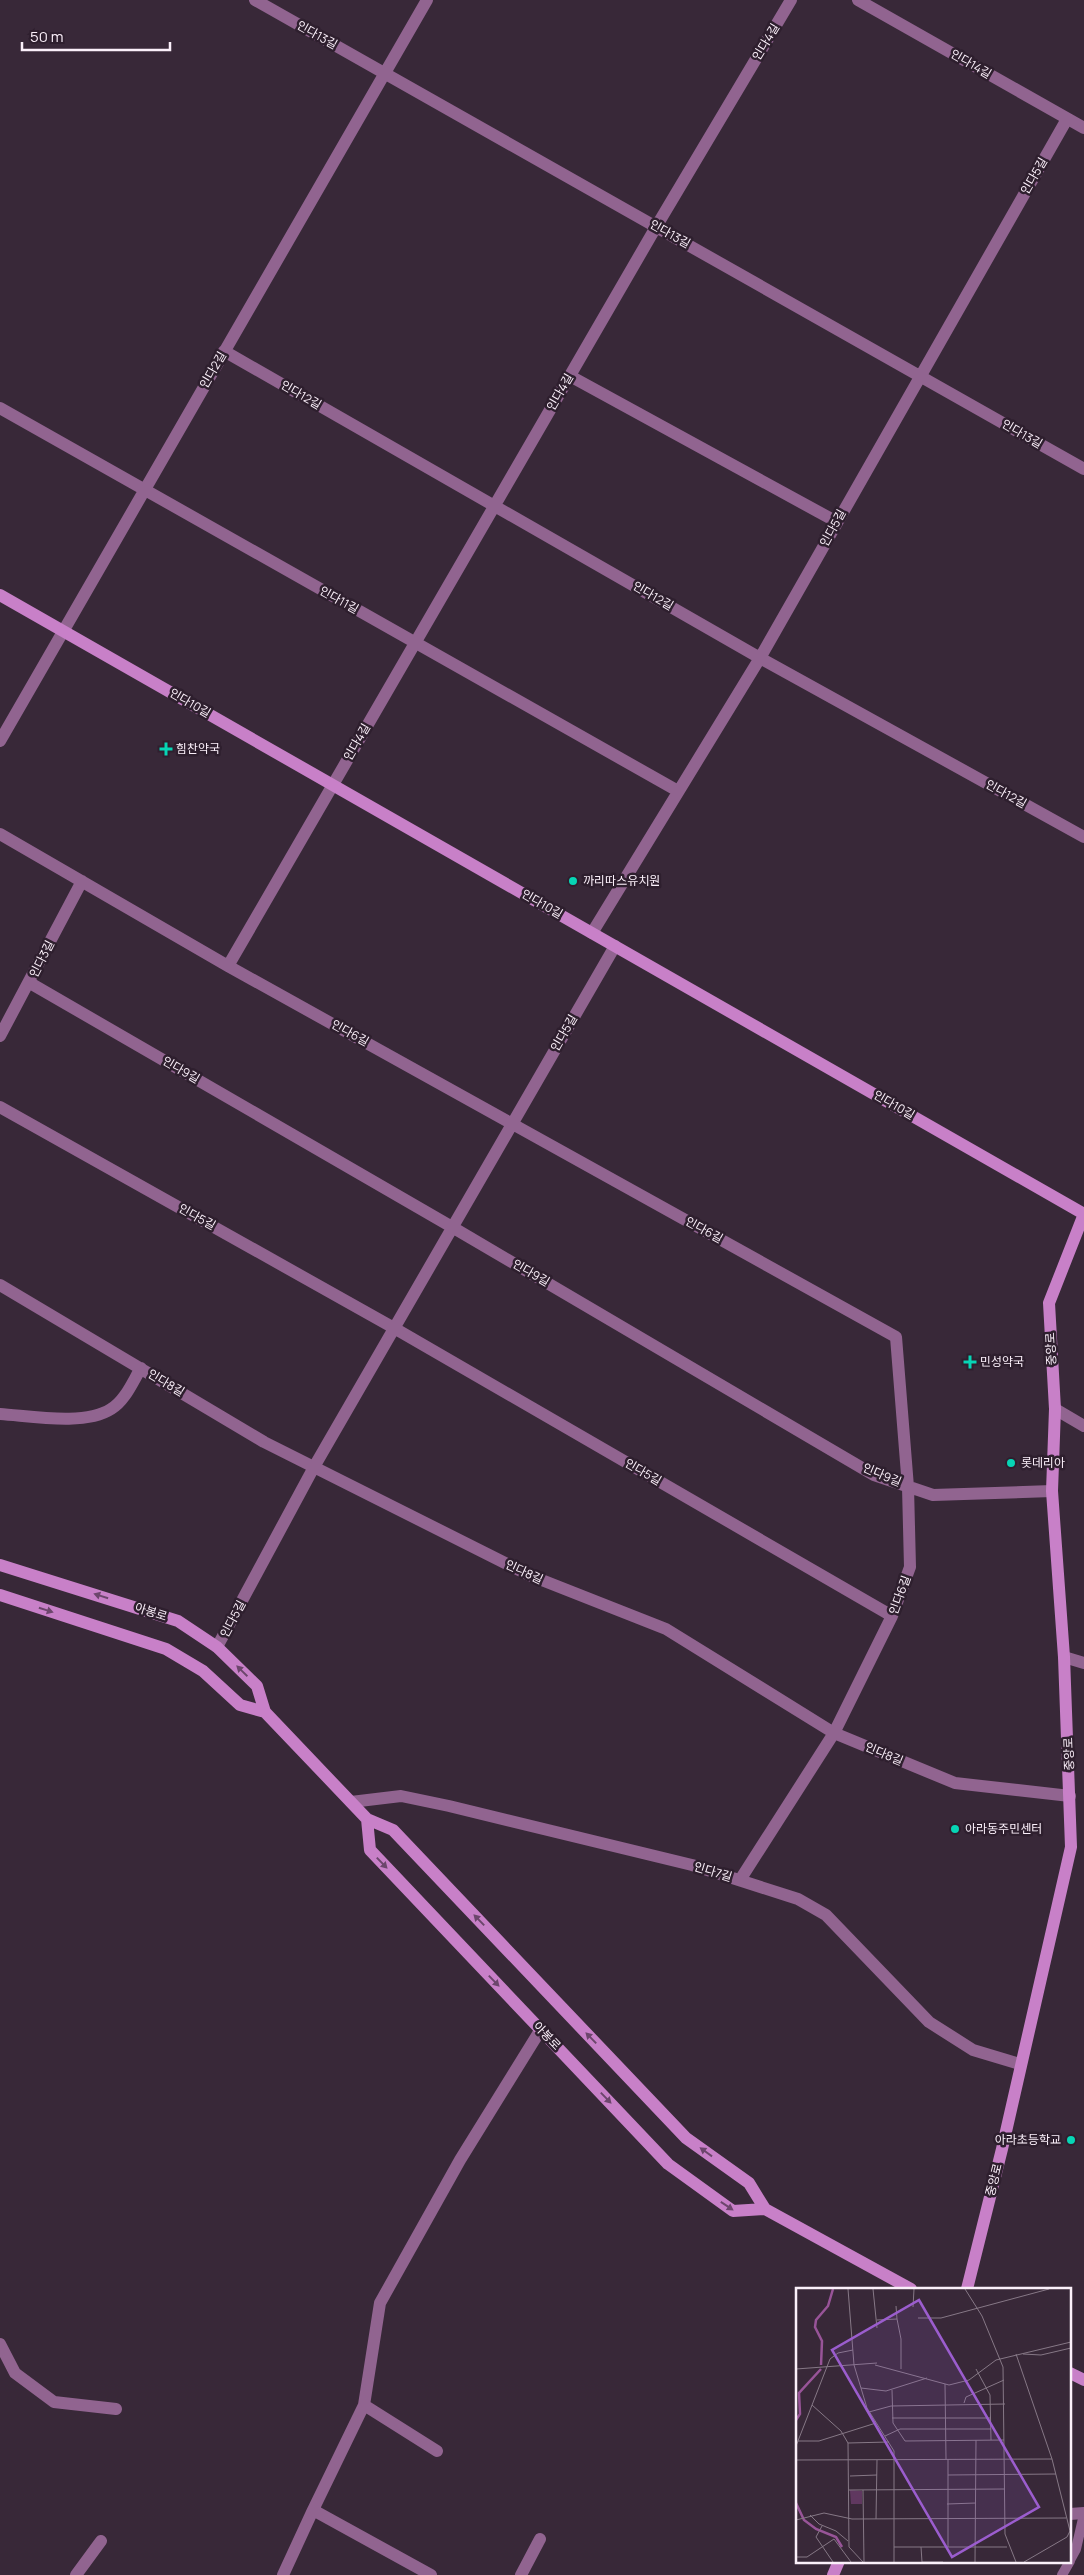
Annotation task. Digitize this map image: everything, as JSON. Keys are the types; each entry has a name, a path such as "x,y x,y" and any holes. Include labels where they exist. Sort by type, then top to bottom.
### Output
{"main road":[{"name":"인다10길","path":"0,595 1084,1214"},
{"name":"중앙로","path":"967,2288 1071,1846 1064,1657 1052,1491 1055,1409 1049,1303 1084,1214"},
{"name":"아봉로","path":"0,1565 178,1621 217,1647 257,1686 265,1712 367,1819 393,1830 686,2138 749,2183 765,2209 909,2288"},
{"path":"0,1595 166,1649 203,1671 240,1705 265,1712"},
{"name":"아봉로","path":"367,1819 370,1850 668,2164 733,2211 765,2209"},
{"path":"1072,2374 1084,2380"},
{"path":"833,2575 840,2562"}],"street":[{"name":"인다13길","path":"255,0 1084,469"},
{"name":"인다2길","path":"0,741 383,72 427,0"},
{"name":"인다4길","path":"228,966 656,227 791,0"},
{"name":"인다14길","path":"858,0 1084,128"},
{"name":"인다5길","path":"592,933 760,658 1067,119"},
{"name":"인다12길","path":"224,351 760,658 1084,837"},
{"path":"570,376 837,522"},
{"name":"인다11길","path":"0,408 678,791"},
{"name":"인다6길","path":"0,834 228,966 513,1122 896,1337 908,1487 910,1567 892,1616 834,1733 740,1880"},
{"name":"인다3길","path":"0,1036 30,983 82,882"},
{"name":"인다5길","path":"217,1647 314,1466 615,946"},
{"name":"인다9길","path":"30,983 874,1474 933,1495 1052,1491"},
{"name":"인다5길","path":"0,1107 394,1328 892,1616"},
{"name":"인다8길","path":"0,1285 264,1442 529,1576 666,1629 834,1733 955,1783 1070,1796"},
{"path":"0,1414 91,1418 113,1409 124,1396 141,1368"},
{"path":"1055,1409 1084,1426"},
{"path":"1064,1657 1084,1663"},
{"name":"인다7길","path":"351,1802 401,1796 683,1863 798,1899 826,1915 929,2022 973,2050 1020,2064"},
{"path":"283,2575 364,2405 380,2303 460,2160 541,2029"},
{"path":"0,2344 15,2373 54,2402 116,2409"},
{"path":"364,2405 436,2452"},
{"path":"313,2510 431,2575"},
{"path":"521,2575 540,2539"},
{"path":"76,2575 101,2541"}],"lane":[{"path":"1072,2557 1076,2549 1084,2514"},
{"path":"1062,2575 1069,2562"}],"place":[{"name":"힘찬약국","path":"166,749"},
{"name":"까리따스유치원","path":"573,881"},
{"name":"민성약국","path":"970,1362"},
{"name":"롯데리아","path":"1011,1463"},
{"name":"아라동주민센터","path":"955,1829"},
{"name":"아라초등학교","path":"1071,2140"}]}
